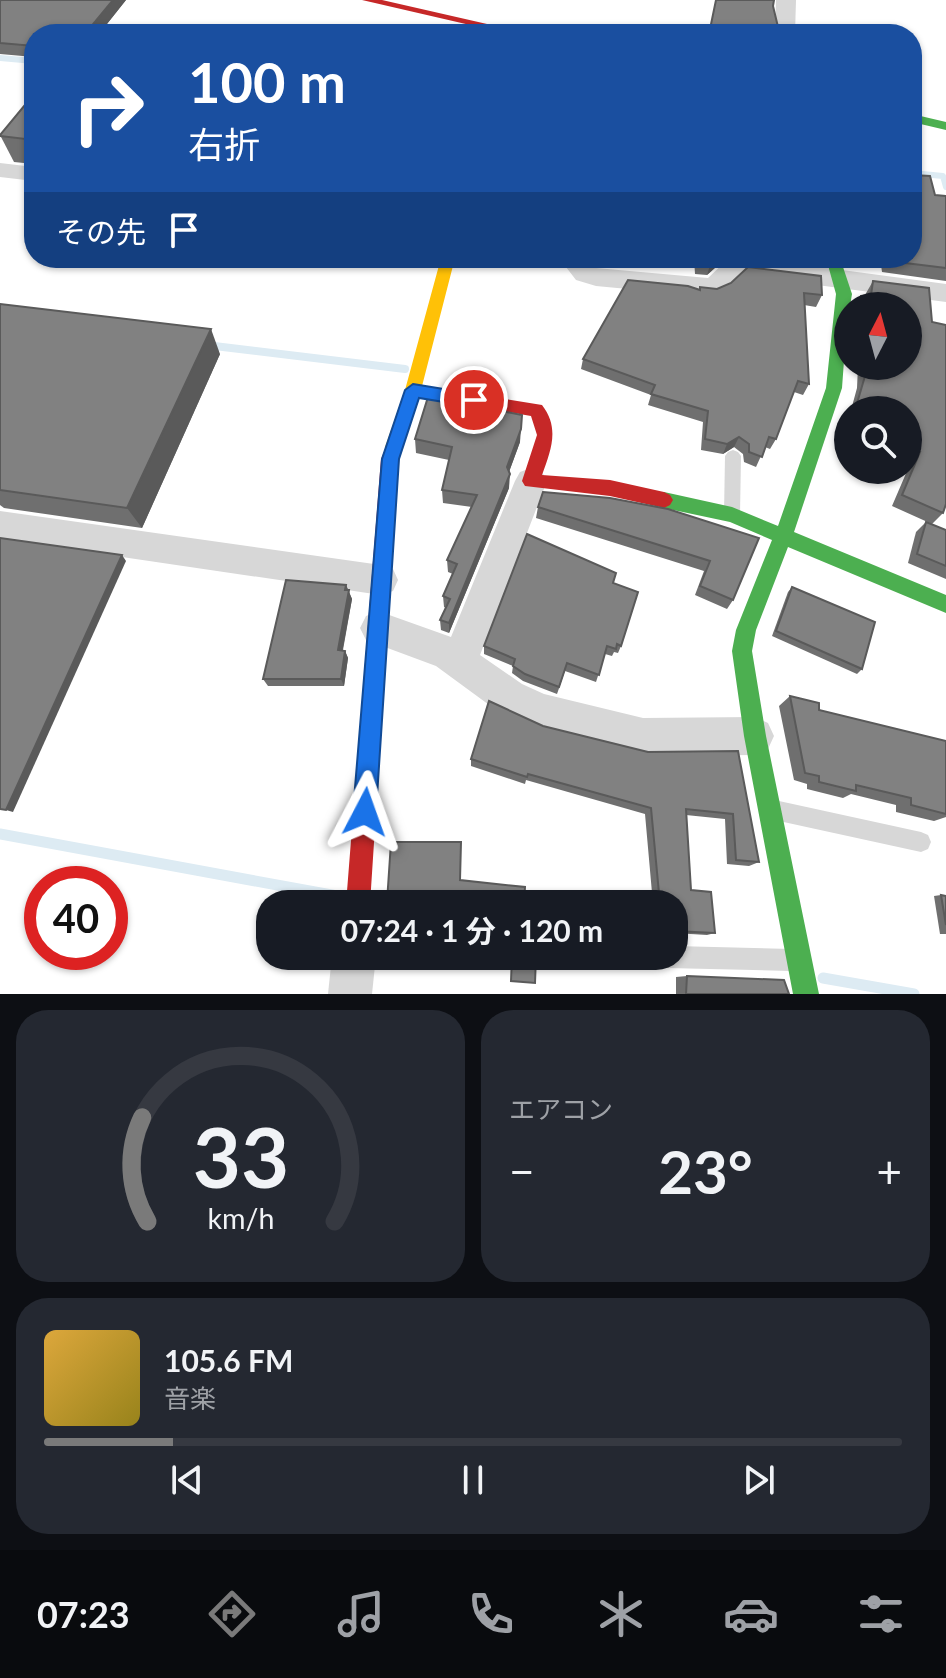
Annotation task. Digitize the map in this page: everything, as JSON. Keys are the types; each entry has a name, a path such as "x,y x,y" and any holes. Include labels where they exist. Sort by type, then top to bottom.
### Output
{"street":[{"path":"367,0 473,24"},
{"path":"785,24 786,0"},
{"path":"922,120 946,126"},
{"path":"0,170 24,173"},
{"path":"359,890 390,459 413,390 445,268"},
{"path":"580,268 585,274 596,277 713,288 725,281 732,268"},
{"path":"812,268 837,269 946,293"},
{"path":"806,994 797,961 755,736 742,651 746,630 784,534 834,388 844,294 837,269"},
{"path":"413,390 536,410 543,414 546,421 531,481 460,660"},
{"path":"531,481 610,488 732,515 784,534 946,604"},
{"path":"0,525 381,580"},
{"path":"378,628 460,660 509,697 542,712 643,737 755,736"},
{"path":"350,994 353,970"}],"lane":[{"path":"732,515 733,456"},
{"path":"770,809 921,842"},
{"path":"688,958 797,961"}],"building":[{"path":"113,0 93,24 24,24 24,45 0,43 0,1"},
{"path":"716,0 774,0 777,24 711,24"},
{"path":"24,106 24,139 0,135"},
{"path":"922,176 930,176 935,195 946,196 946,268 922,265"},
{"path":"747,268 821,276 822,295 804,293 809,384 798,381 776,439 769,437 762,457 749,452 749,444 739,437 727,444 705,439 708,411 651,394 655,385 583,359 628,280 700,290 700,287 717,289 731,283"},
{"path":"873,281 929,288 932,322 946,325 946,504 943,513 902,495 907,484 922,484 922,396 859,396 864,380 922,380 922,292 871,292"},
{"path":"0,304 211,329 127,508 0,490"},
{"path":"428,397 522,415 521,429 507,467 510,474 449,623 440,620 450,599 443,596 457,564 447,560 477,495 442,490 452,447 415,439"},
{"path":"543,492 610,498 668,509 759,538 733,600 700,586 710,561 538,507"},
{"path":"926,522 946,530 946,566 917,554"},
{"path":"527,534 616,573 613,583 638,592 621,646 617,644 616,649 607,646 599,675 567,663 559,687 525,674 513,666 515,659 484,646"},
{"path":"0,538 122,555 6,810 0,809"},
{"path":"286,580 346,585 345,590 349,590 338,650 345,651 341,679 263,679"},
{"path":"792,587 875,622 862,669 776,631"},
{"path":"790,696 819,703 819,710 946,741 946,814 911,805 911,798 856,785 856,791 819,782 819,776 805,773"},
{"path":"489,701 543,726 648,752 738,751 759,862 736,860 733,814 686,809 691,890 711,892 715,933 688,932 688,890 659,890 651,808 528,774 527,777 471,759"},
{"path":"391,842 461,842 460,880 525,887 525,890 388,890"},
{"path":"941,895 946,896 946,925"},
{"path":"511,970 535,970 535,983 511,981"},
{"path":"687,976 784,980 789,994 686,994"}],"waterway":[{"path":"0,58 24,60"},
{"path":"922,174 943,176 946,187"},
{"path":"206,345 405,369"},
{"path":"0,834 304,890"},
{"path":"823,978 914,994"}],"traffic: fast":[{"path":"922,120 946,126"},
{"path":"806,994 755,736 742,651 746,630 784,534 834,388 844,294 836,268"},
{"path":"664,500 732,515 946,604"}],"traffic: slow":[{"path":"394,447 413,390 445,268"}],"traffic: jam":[{"path":"367,0 479,24"},
{"path":"413,390 536,410 542,417 545,435 531,481 610,488 664,500"},
{"path":"359,890 390,459 394,447"}],"route":[{"path":"365,812 390,459 413,390 474,400"}]}
